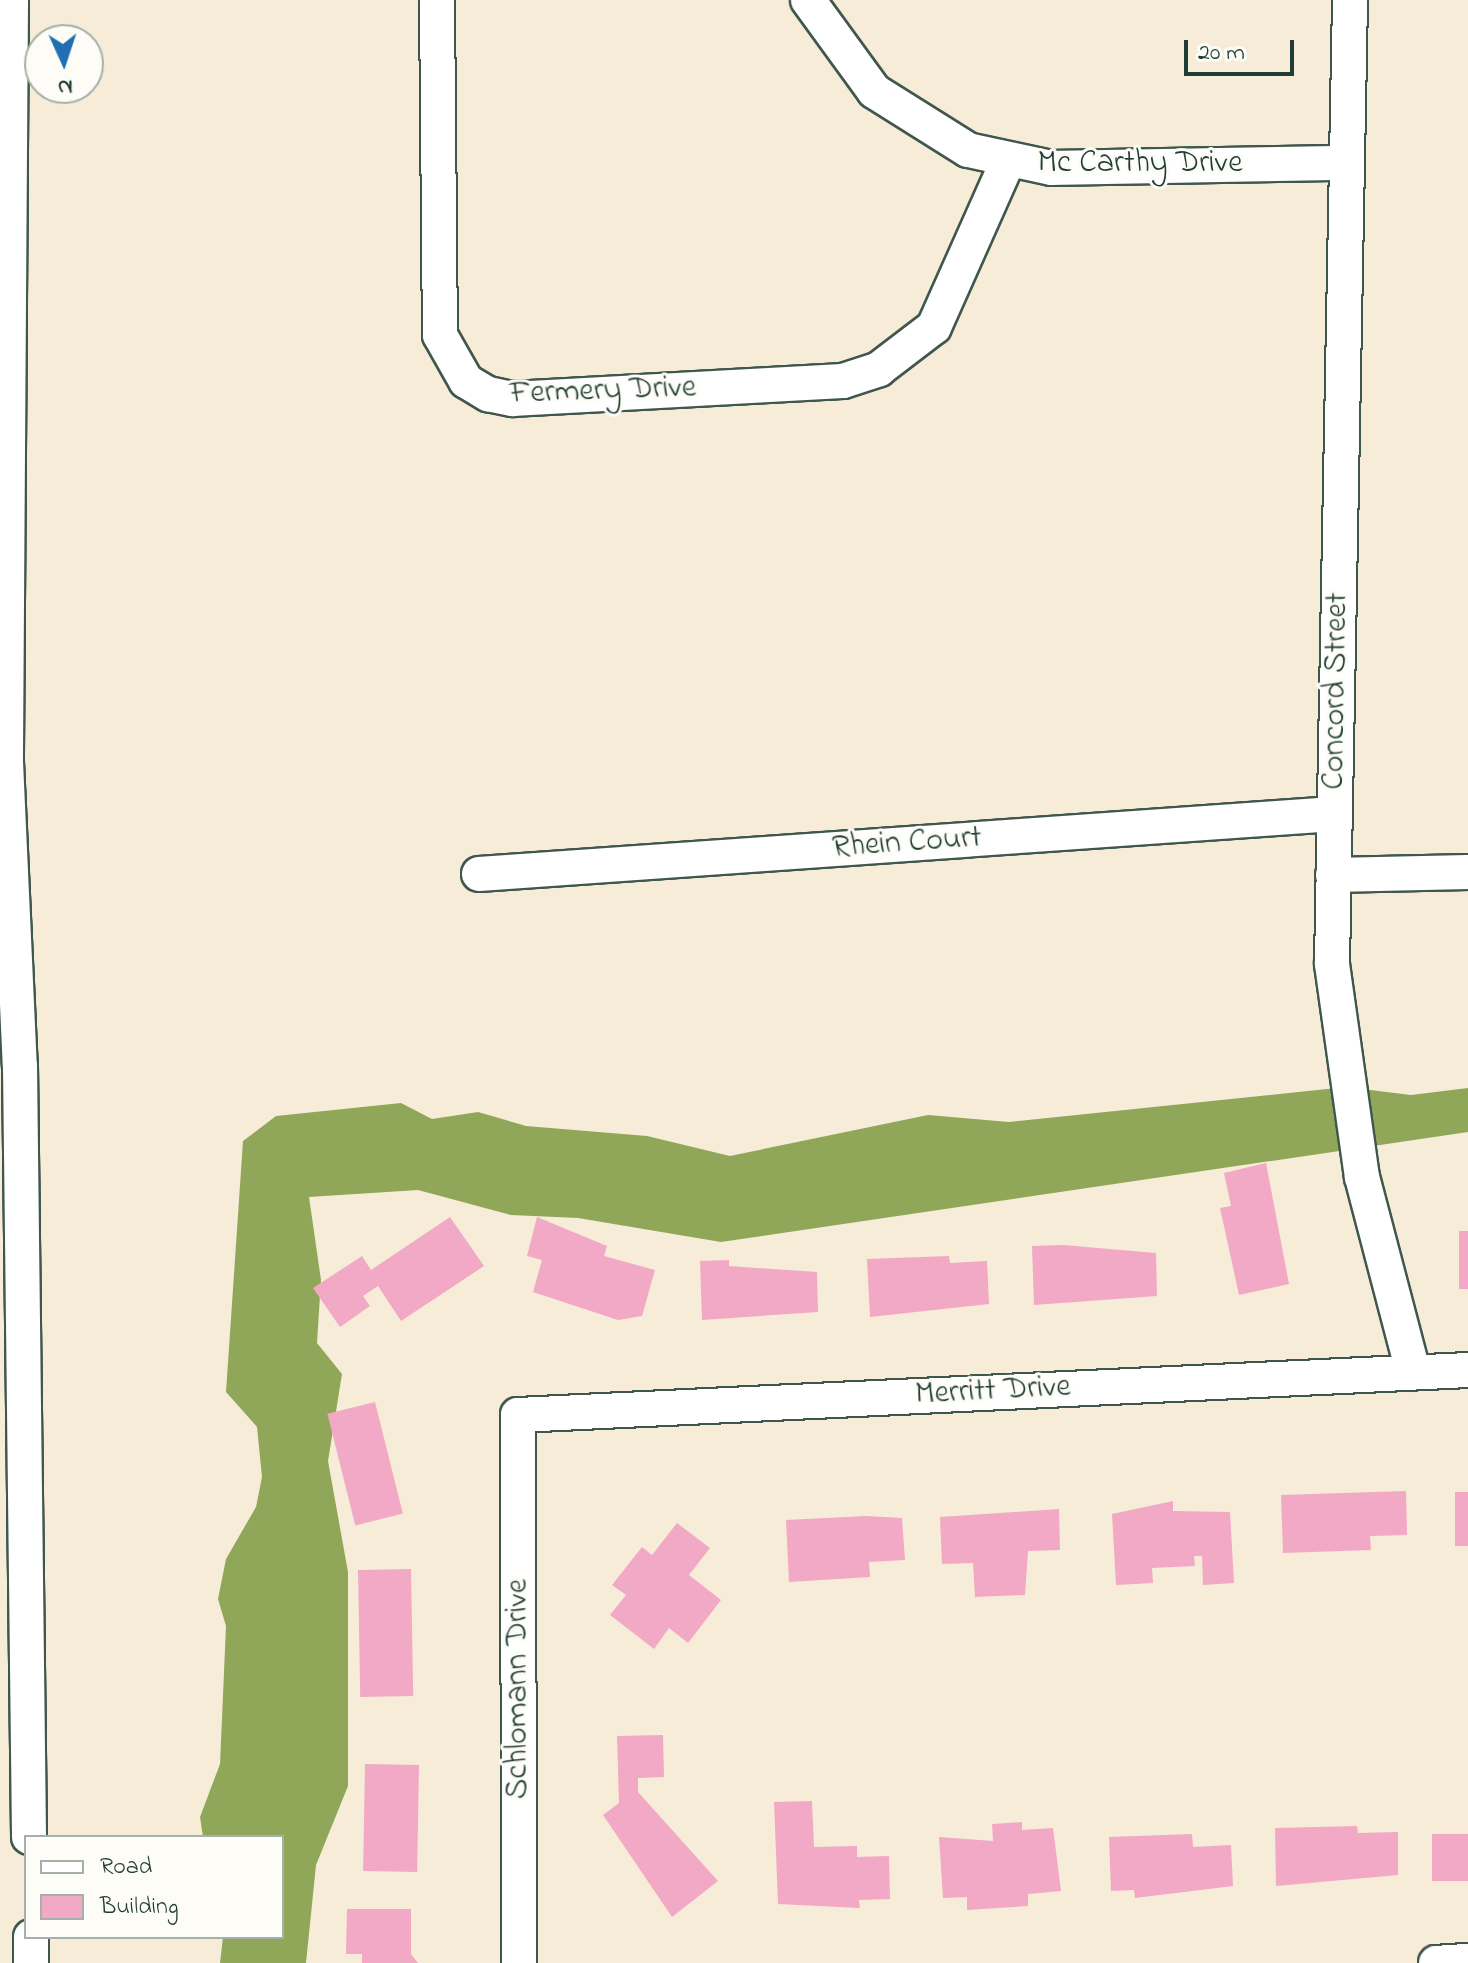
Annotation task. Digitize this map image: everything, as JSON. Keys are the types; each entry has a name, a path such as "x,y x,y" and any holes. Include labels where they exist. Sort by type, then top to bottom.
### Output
{"street":[{"path":"11,0 3,762 20,1066 29,1835"},
{"name":"Fermery Drive","path":"437,0 440,335 448,359 488,394 512,399 827,382 879,369 934,327 1008,161"},
{"name":"Mc Carthy Drive","path":"808,0 874,91 914,122 1008,161 1052,168 1346,163"},
{"name":"Concord Street","path":"1350,0 1333,875 1341,1061 1413,1372"},
{"name":"Rhein Court","path":"479,874 1334,814"},
{"path":"1333,875 1468,872"},
{"name":"Merritt Drive","path":"518,1415 1468,1370"},
{"name":"Schlomann Drive","path":"518,1415 519,1963"},
{"path":"31,1939 31,1963"},
{"path":"1436,1963 1468,1961"}],"green space":[{"path":"1346,1087 1411,1095 1468,1088 1468,1132 721,1242 578,1218 511,1215 418,1190 309,1197 321,1280 317,1343 342,1374 328,1461 348,1572 348,1786 316,1865 306,1963 220,1963 223,1939 284,1939 284,1835 203,1835 200,1817 220,1764 226,1626 218,1599 226,1559 256,1507 262,1477 257,1427 226,1392 243,1141 276,1116 401,1103 432,1119 478,1112 526,1126 647,1136 730,1156 928,1115 1009,1122"}],"building":[{"path":"1266,1163 1289,1284 1239,1295 1220,1208 1231,1206 1224,1173"},
{"path":"450,1217 484,1266 401,1321 378,1286 363,1296 370,1306 340,1327 313,1288 362,1256 371,1270"},
{"path":"537,1217 607,1246 604,1256 655,1270 642,1316 618,1320 533,1292 542,1260 527,1256"},
{"path":"1459,1231 1468,1231 1468,1289 1459,1289"},
{"path":"1063,1245 1156,1253 1157,1296 1034,1305 1032,1246"},
{"path":"949,1256 950,1263 987,1261 989,1304 870,1317 867,1259"},
{"path":"729,1260 729,1266 817,1272 818,1312 702,1320 700,1261"},
{"path":"375,1402 403,1514 355,1525 327,1414"},
{"path":"1406,1491 1407,1535 1370,1536 1371,1550 1283,1553 1281,1495"},
{"path":"1455,1492 1468,1492 1468,1546 1455,1546"},
{"path":"1173,1501 1173,1511 1230,1512 1234,1583 1203,1585 1202,1556 1194,1556 1195,1566 1152,1568 1153,1583 1116,1585 1112,1514"},
{"path":"1059,1509 1060,1550 1028,1551 1025,1595 975,1597 973,1563 942,1564 940,1517"},
{"path":"866,1516 902,1518 905,1560 869,1562 870,1577 789,1582 786,1520"},
{"path":"677,1523 710,1548 689,1575 721,1600 688,1643 669,1628 654,1649 610,1615 626,1595 612,1585 642,1547 652,1555"},
{"path":"411,1569 413,1696 360,1697 358,1570"},
{"path":"663,1735 664,1777 638,1778 638,1792 718,1881 672,1917 603,1815 619,1803 617,1736"},
{"path":"365,1764 419,1765 417,1872 363,1871"},
{"path":"812,1801 814,1847 857,1846 857,1857 889,1856 890,1899 859,1900 860,1908 778,1904 774,1802"},
{"path":"1022,1822 1022,1830 1053,1828 1061,1891 1028,1894 1028,1906 967,1910 967,1897 943,1898 939,1837 993,1841 992,1824"},
{"path":"1357,1826 1358,1833 1398,1832 1398,1875 1276,1886 1275,1828"},
{"path":"1192,1834 1193,1847 1231,1845 1233,1886 1135,1898 1134,1890 1111,1891 1109,1837"},
{"path":"1432,1834 1468,1834 1468,1881 1432,1881"},
{"path":"347,1909 411,1909 411,1954 418,1963 362,1963 362,1954 346,1954"}]}
